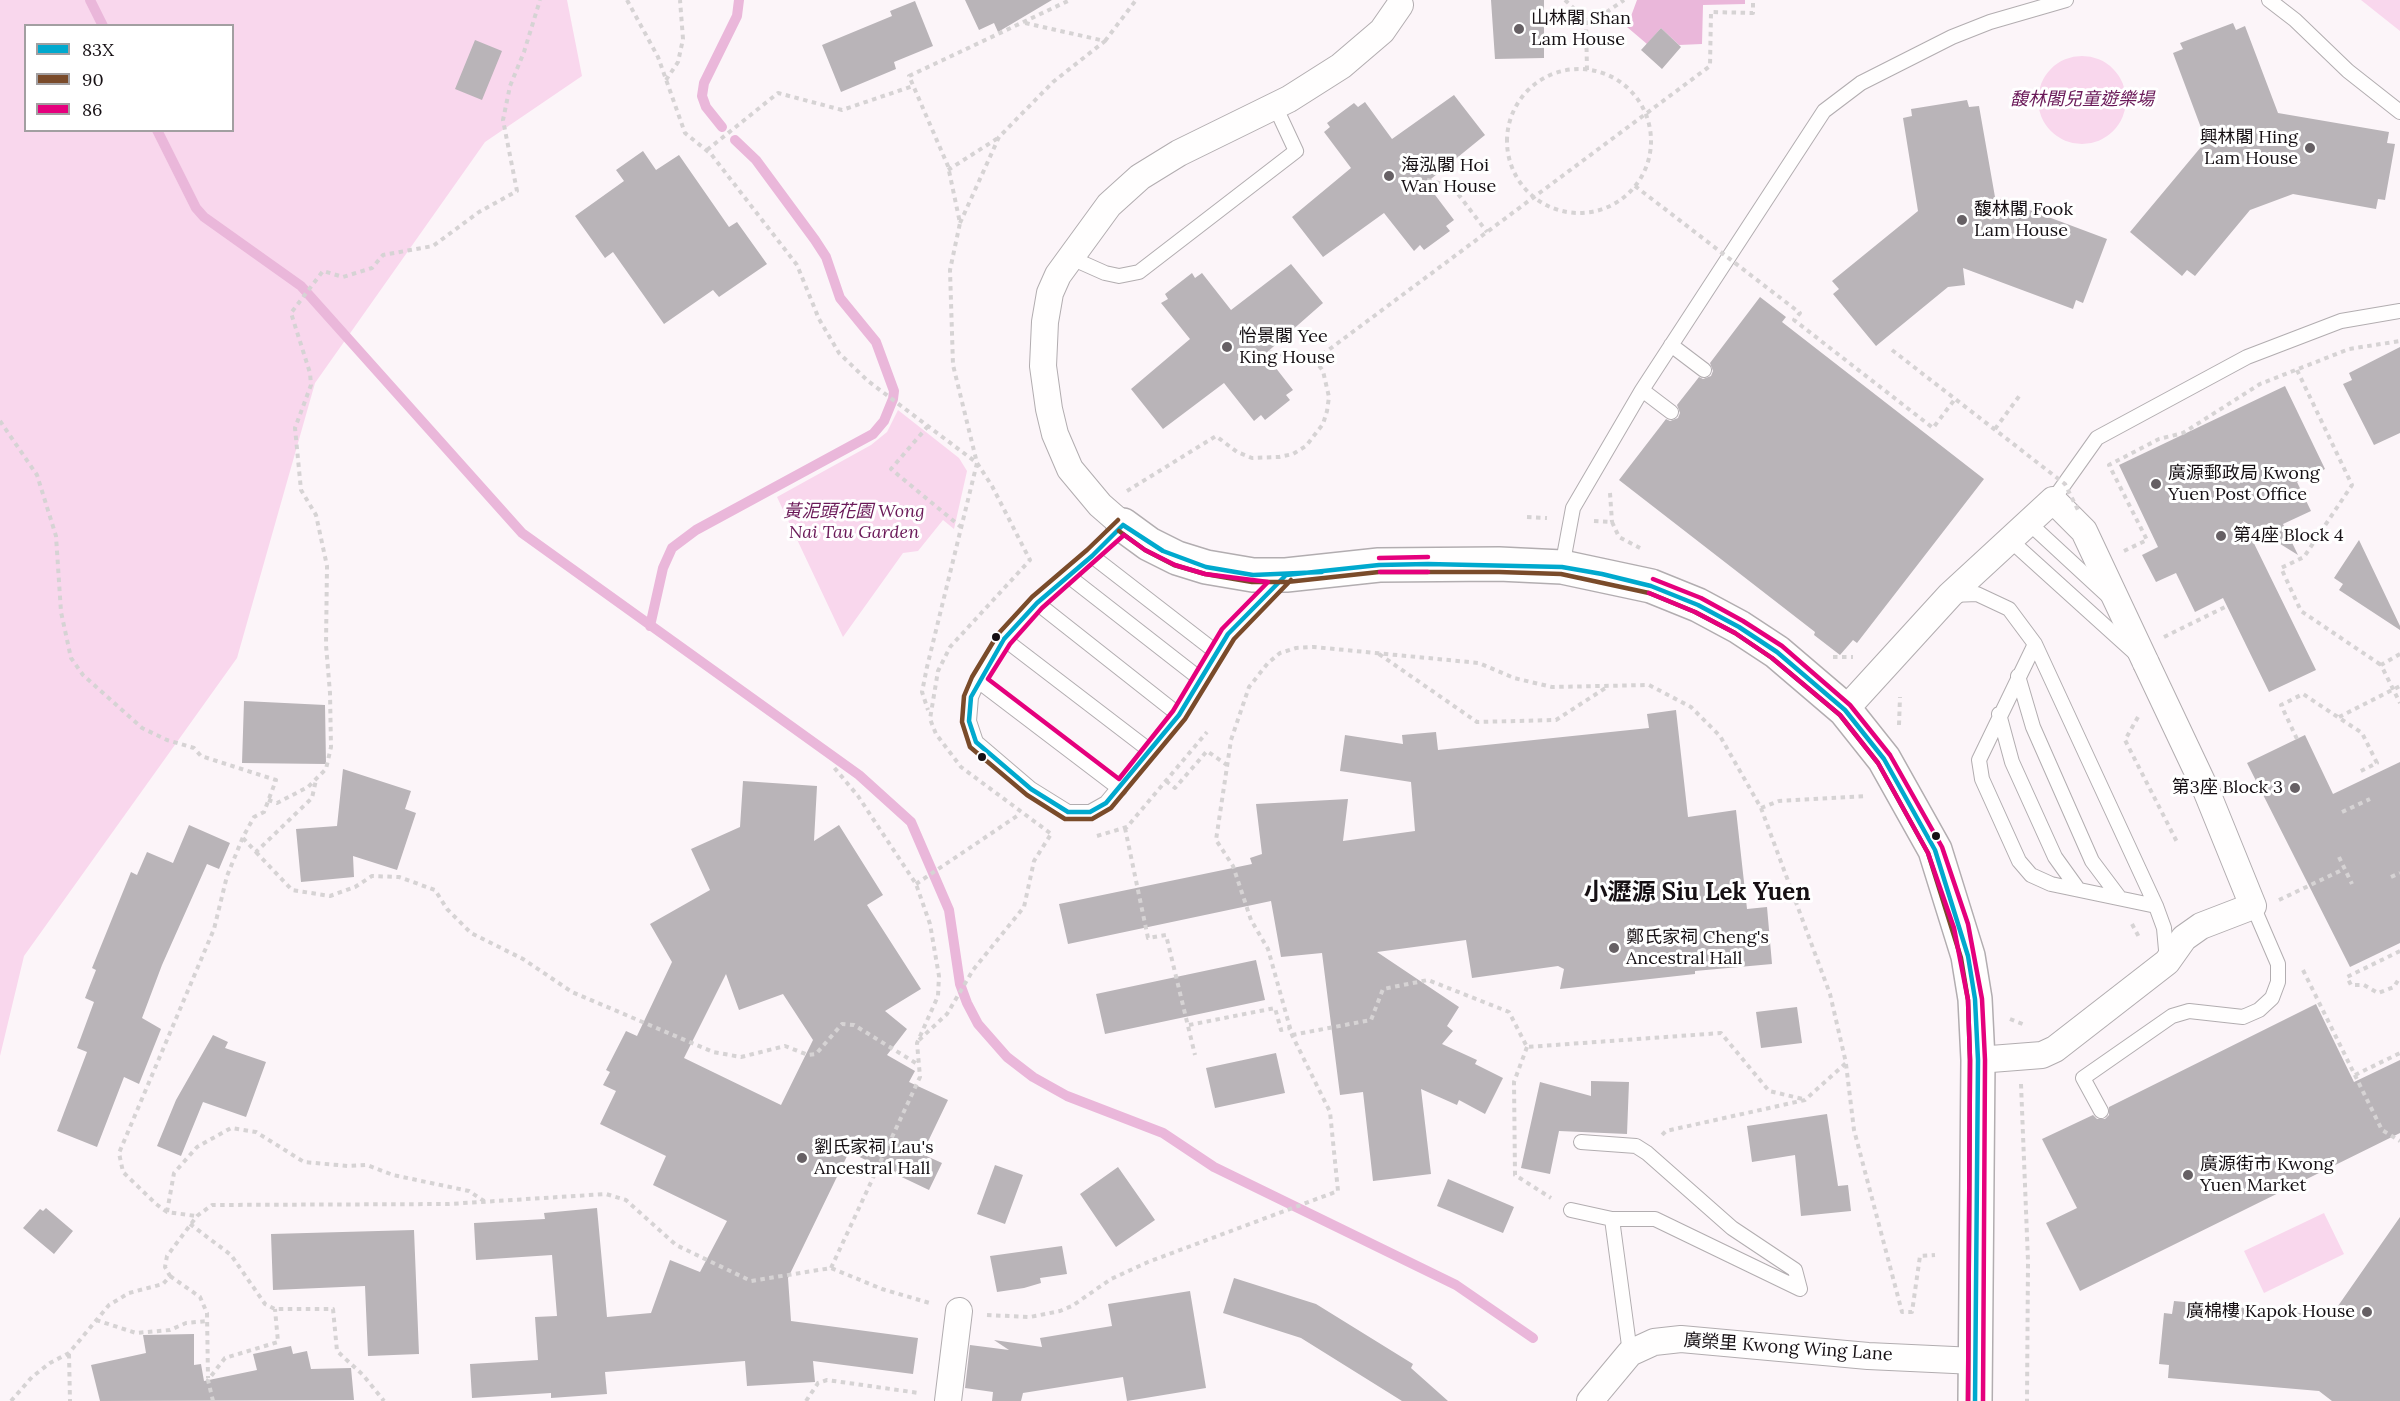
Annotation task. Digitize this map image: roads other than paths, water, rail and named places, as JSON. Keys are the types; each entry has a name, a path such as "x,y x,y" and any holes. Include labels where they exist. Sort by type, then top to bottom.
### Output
{"street":[{"path":"1401,2 1382,31 1362,49 1275,106 1179,153 1140,177 1109,205 1069,257 1050,293 1046,315 1043,366 1055,434 1070,469 1100,505 1123,525 1163,552 1206,567 1253,575 1287,575 1379,565 1499,564 1562,567 1651,586 1698,605 1739,627 1777,652 1845,710 1884,759 1935,850 1968,956 1975,999 1978,1060 1975,1401"},
{"path":"1845,710 1950,595 2053,500 2084,531 2119,607 2150,652 2206,790 2262,905 2201,926 2184,938 2167,962 2055,1048 2042,1055 1978,1060"},
{"path":"937,1398 959,1311"},
{"name":"廣榮里 Kwong Wing Lane","path":"1590,1401 1630,1353 1654,1342 1682,1339 1868,1356 1975,1361"}],"lane":[{"path":"1562,567 1573,508 1642,390 1804,138 1833,102 1871,78 1952,37 1990,22 2066,0"},
{"path":"2269,0 2295,20 2335,60 2400,112"},
{"path":"1069,257 1105,273 1119,276 1139,272 1296,151 1275,106"},
{"path":"2053,500 2097,438 2247,357 2341,321 2400,311"},
{"path":"1671,345 1704,370"},
{"path":"1642,390 1671,412"},
{"path":"2029,523 2119,607"},
{"path":"1123,525 1092,556 1037,603 1004,639 978,681 969,710 969,721 976,742 1031,789 1062,810 1082,814 1100,809 1179,715 1199,678 1228,634 1287,575"},
{"path":"2010,540 2150,652"},
{"path":"1092,556 1216,652"},
{"path":"1067,575 1199,678"},
{"path":"1950,595 1977,594 2009,609 2035,644 2156,906 2164,928 2167,962"},
{"path":"1037,603 1179,715"},
{"path":"1004,639 1149,750"},
{"path":"2035,644 1999,714 1979,760 1982,779 2019,861 2031,875 2051,884 2156,906"},
{"path":"2018,676 2032,727 2092,861 2119,897"},
{"path":"978,681 1119,789"},
{"path":"1999,714 2012,762 2031,805 2055,857 2078,889"},
{"path":"2101,1111 2083,1078 2172,1016 2189,1011 2243,1017 2259,1010 2272,998 2278,982 2278,964 2262,905"},
{"path":"1571,1210 1611,1219 1655,1219 1800,1289 1795,1270 1732,1228 1647,1153 1636,1146 1581,1142"},
{"path":"1611,1219 1630,1353"}],"waterway":[{"path":"90,0 102,24"},
{"path":"722,127 706,107 702,96 704,83 737,16 739,0"},
{"path":"158,132 196,208 204,217 301,286 522,533 859,775 911,822 949,910 960,984 967,1003 978,1024 1007,1057 1033,1077 1067,1096 1163,1133 1214,1167 1456,1285 1533,1338"},
{"path":"650,626 663,568 672,548 696,530 873,434 884,421 893,399 894,391 876,342 840,298 826,257 756,160 735,140"}],"place":[{"name":"山林閣 Shan Lam House","path":"1519,29"},
{"name":"興林閣 Hing Lam House","path":"2310,148"},
{"name":"海泓閣 Hoi Wan House","path":"1389,176"},
{"name":"馥林閣 Fook Lam House","path":"1962,220"},
{"name":"怡景閣 Yee King House","path":"1227,347"},
{"name":"廣源郵政局 Kwong Yuen Post Office","path":"2156,484"},
{"name":"第4座 Block 4","path":"2221,536"},
{"name":"第3座 Block 3","path":"2295,788"},
{"name":"鄭氏家祠 Cheng's Ancestral Hall","path":"1614,948"},
{"name":"劉氏家祠 Lau's Ancestral Hall","path":"802,1158"},
{"name":"廣源街市 Kwong Yuen Market","path":"2188,1175"},
{"name":"廣棉樓 Kapok House","path":"2367,1312"}],"district":[{"name":"小瀝源 Siu Lek Yuen","path":"1697,893"}],"park label":[{"name":"馥林閣兒童遊樂場","path":"2082,100"},
{"name":"黃泥頭花園 Wong Nai Tau Garden","path":"854,522"}]}
